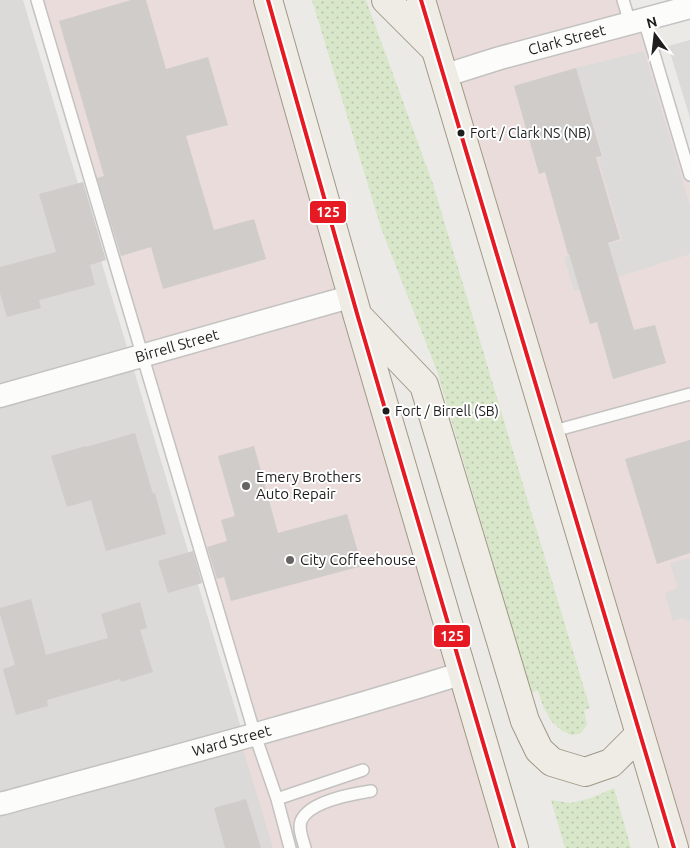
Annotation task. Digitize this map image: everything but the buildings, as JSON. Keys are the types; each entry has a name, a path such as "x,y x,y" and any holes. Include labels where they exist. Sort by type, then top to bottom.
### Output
{"main road":[{"path":"268,0 355,306 514,848"},
{"path":"386,0 439,63"},
{"path":"421,0 674,848"},
{"path":"355,306 424,385 525,721 539,750 552,762 585,772 610,762 640,734"}],"street":[{"name":"Clark Street","path":"439,63 500,58 690,7"},
{"name":"Birrell Street","path":"0,396 142,356 355,306"},
{"name":"Ward Street","path":"0,804 255,735 463,674"}],"lane":[{"path":"37,0 255,735 277,799 290,848"},
{"path":"623,0 637,22 690,175"},
{"path":"550,432 690,394"},
{"path":"277,799 363,770"},
{"path":"305,848 300,822 307,811 350,794 371,791"}],"shaded area":[{"path":"0,0 23,0 277,848 0,848"},
{"path":"37,0 268,0 514,848 273,848 240,739 254,735"},
{"path":"421,0 623,0 630,23 644,20 690,175 690,848 674,848"},
{"path":"690,40 690,118 668,46"},
{"path":"644,51 690,206 690,254 574,291 564,257 622,240 598,158 603,156 576,68"},
{"path":"690,558 690,625 686,619 682,618 673,621 665,593 676,589 677,585 670,563"}],"green space":[{"path":"312,0 366,0 433,184 590,708 584,710 587,725 580,734 571,735 561,730 551,721 538,691 531,692 437,371 381,228"},
{"path":"614,788 631,848 565,848 551,800 571,803 591,798"}],"transit line":[{"name":"125","path":"268,0 358,317 514,848"},
{"name":"125","path":"421,0 674,848"}],"place":[{"name":"Fort / Clark NS (NB)","path":"461,133"},
{"name":"Fort / Birrell (SB)","path":"386,411"},
{"name":"Emery Brothers Auto Repair","path":"246,486"},
{"name":"City Coffeehouse","path":"290,560"}]}
